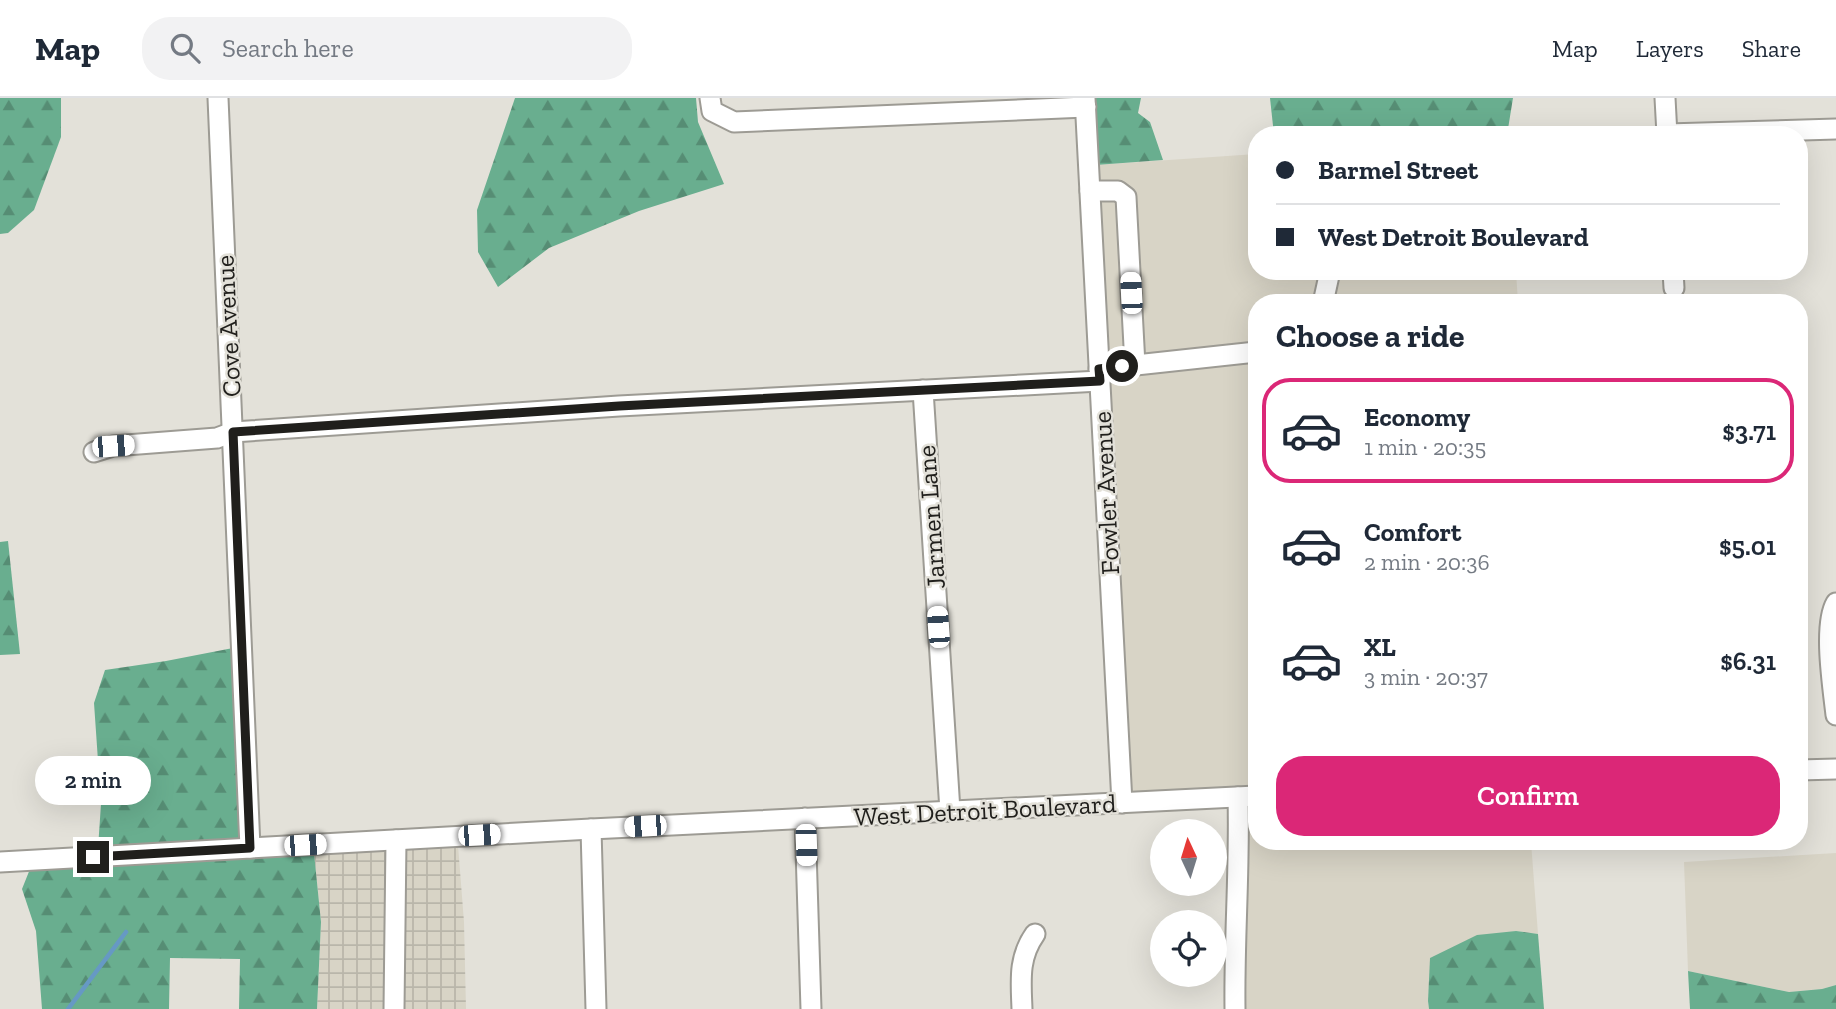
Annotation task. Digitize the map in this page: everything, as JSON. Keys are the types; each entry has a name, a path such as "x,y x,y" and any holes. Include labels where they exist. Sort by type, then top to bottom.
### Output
{"street":[{"name":"Cove Avenue","path":"218,98 250,848"},
{"path":"710,98 712,111 734,122 1086,102"},
{"path":"1665,98 1667,126"},
{"name":"Fowler Avenue","path":"1086,102 1122,803"},
{"path":"1808,129 1836,128"},
{"path":"1090,191 1118,191 1126,197 1135,365"},
{"path":"94,452 113,446 217,438 233,432 619,406 923,390 1100,375 1135,365 1248,353"},
{"name":"Jarmen Lane","path":"923,390 950,811"},
{"path":"1836,603 1830,616 1831,670 1836,715"},
{"path":"1808,770 1836,769"},
{"path":"1235,1009 1239,839 1247,797"},
{"name":"West Detroit Boulevard","path":"0,862 591,829 1247,797"},
{"path":"805,818 811,1009"},
{"path":"591,829 596,1009"},
{"path":"394,1009 396,840"},
{"path":"1022,1009 1020,970 1023,956 1035,934"}],"shaded area":[{"path":"1248,155 1248,280 1517,280 1517,294 1248,294 1248,788 1129,795 1096,165"},
{"path":"1245,805 1248,805 1248,850 1532,850 1538,934 1516,931 1431,958 1429,1009 1227,1009"},
{"path":"458,845 464,922 466,1009 317,1009 321,922 314,853"},
{"path":"1836,853 1836,985 1789,992 1688,971 1684,862"}],"green space":[{"path":"0,98 61,98 61,137 34,210 8,233 0,234"},
{"path":"515,98 696,98 698,122 724,184 639,211 549,248 498,287 478,252 477,210"},
{"path":"1092,98 1141,98 1138,113 1150,122 1163,160 1096,165"},
{"path":"1270,98 1513,98 1508,126 1273,126"},
{"path":"8,541 20,654 0,655 0,542"},
{"path":"233,648 242,841 98,848 101,804 94,703 105,670"},
{"path":"314,853 321,922 317,1009 239,1009 240,959 170,958 169,1009 42,1009 36,931 22,889 30,869"},
{"path":"1516,931 1538,934 1544,1009 1429,1009 1430,958 1477,935"},
{"path":"1688,971 1789,992 1836,985 1836,1009 1690,1009"}],"waterway":[{"path":"68,1009 126,932"}],"route":[{"path":"93,857 250,848 233,432 619,406 1100,381 1099,369 1122,366"}]}
